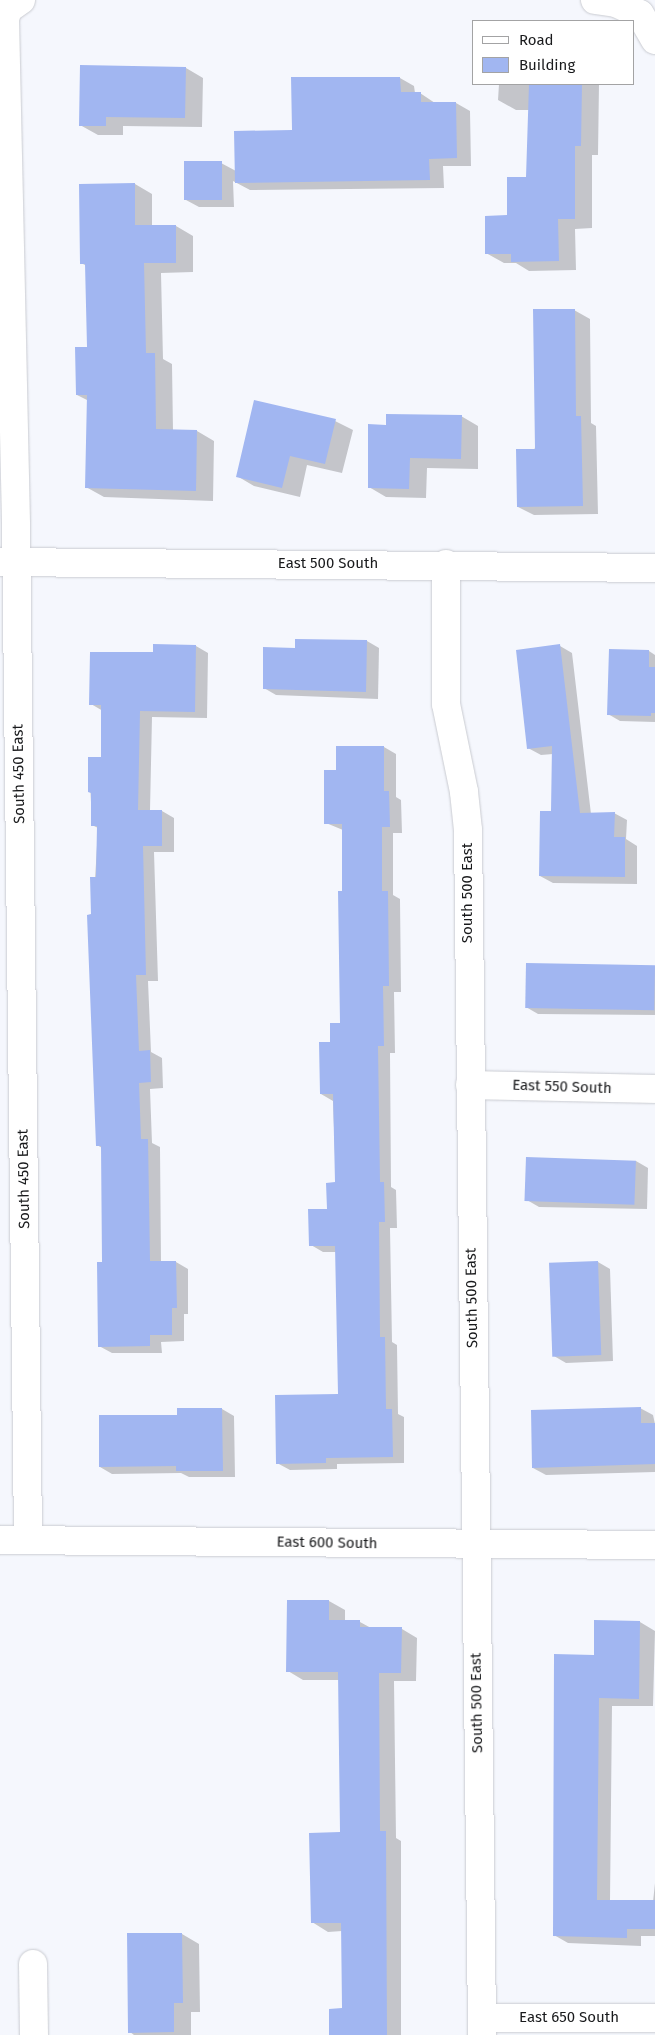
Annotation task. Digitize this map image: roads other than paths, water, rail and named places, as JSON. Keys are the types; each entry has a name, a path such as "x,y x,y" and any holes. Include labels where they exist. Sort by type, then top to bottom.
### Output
{"street":[{"path":"595,0 616,2 640,14 655,40"},
{"name":"South 450 East","path":"14,4 5,18 8,562 28,1540"},
{"name":"East 500 South","path":"8,562 446,564 655,568"},
{"name":"South 500 East","path":"446,564 446,704 464,792 468,830 474,1544 482,2027"},
{"name":"East 550 South","path":"470,1085 655,1089"},
{"name":"East 600 South","path":"0,1540 655,1546"},
{"path":"32,1964 34,2035"},
{"name":"East 650 South","path":"482,2027 655,2018"}]}
